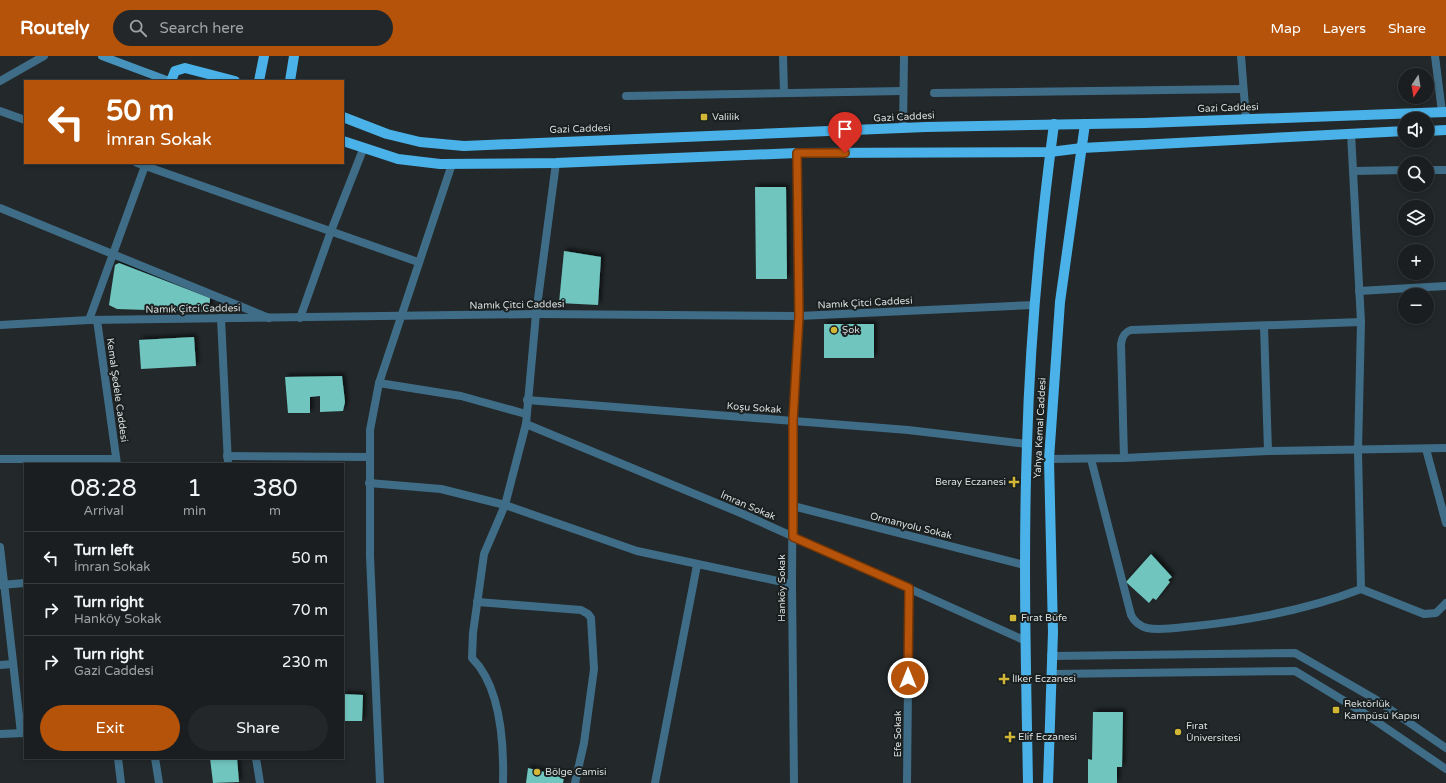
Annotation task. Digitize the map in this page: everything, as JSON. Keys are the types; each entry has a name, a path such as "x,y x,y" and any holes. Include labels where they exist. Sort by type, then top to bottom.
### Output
{"main road":[{"path":"102,56 167,80"},
{"path":"259,80 264,56"},
{"path":"290,80 294,56"},
{"path":"170,80 175,71 184,68 231,80"},
{"name":"Gazi Caddesi","path":"344,117 387,134 420,142 464,146 904,129 1444,112"},
{"name":"Yahya Kemal Caddesi","path":"1028,783 1024,565 1027,444 1034,305 1054,124"},
{"name":"Yahya Kemal Caddesi","path":"1048,783 1051,656 1053,632 1048,459 1060,302 1085,124"},
{"path":"1434,131 1446,130"},
{"path":"344,141 398,159 452,164 556,163 797,153 1050,152 1082,148 1398,131"}],"street":[{"path":"0,81 44,56"},
{"path":"783,56 784,93"},
{"path":"904,56 904,129"},
{"path":"1241,56 1246,119"},
{"path":"1435,56 1444,112"},
{"path":"934,93 1243,89"},
{"path":"626,96 903,91"},
{"path":"0,111 24,120"},
{"path":"1351,133 1354,170 1358,291 1361,322 1358,451 1361,589"},
{"path":"300,318 331,230 364,147"},
{"name":"Hanköy Sokak","path":"794,783 792,584 793,421 799,316 797,153"},
{"path":"503,783 504,748 492,690 482,667 472,658 484,554 505,505 526,424 536,314 556,163"},
{"path":"380,783 370,563 370,430 379,383 418,262 452,164"},
{"path":"93,320 114,253 146,165 418,262"},
{"path":"1354,170 1398,170"},
{"path":"1434,170 1446,170"},
{"path":"0,208 114,253 270,318"},
{"path":"1358,291 1446,286"},
{"name":"Namık Çitci Caddesi","path":"0,325 93,320 536,314 799,316 1034,305"},
{"path":"220,318 228,460 369,457"},
{"name":"Kemal Şedele Caddesi","path":"93,320 116,461"},
{"path":"1124,458 1121,344 1123,336 1127,331 1361,322"},
{"path":"1264,326 1268,451"},
{"path":"379,383 461,396 526,414"},
{"name":"Koşu Sokak","path":"527,400 908,430 1027,444"},
{"name":"İmran Sokak","path":"526,424 793,537 1026,641"},
{"path":"1048,459 1124,458 1268,451 1358,451 1446,448"},
{"path":"1426,449 1446,524"},
{"path":"0,458 116,461"},
{"path":"1091,458 1131,615 1136,622 1144,627 1187,627 1256,618 1310,607 1361,589 1424,614 1436,613 1446,603"},
{"path":"369,484 441,489 505,505 637,551 792,584"},
{"name":"Ormanyolu Sokak","path":"793,506 1024,565"},
{"path":"0,547 2,585 23,733 0,734"},
{"path":"655,783 697,565"},
{"path":"2,585 24,583"},
{"name":"Efe Sokak","path":"907,783 909,588"},
{"path":"478,602 581,610 588,614 591,618 594,669 585,736 575,783"},
{"path":"1051,656 1295,653 1375,699 1446,748"},
{"path":"0,665 13,664"},
{"path":"1051,674 1295,670 1364,712 1446,769"},
{"path":"118,759 121,783"},
{"path":"155,759 160,783"},
{"path":"256,759 260,783"}],"building":[{"path":"755,187 786,187 787,279 756,279"},
{"path":"564,251 601,257 598,305 559,303"},
{"path":"119,263 210,298 209,312 117,309 109,305 115,265"},
{"path":"824,324 874,324 874,358 824,358"},
{"path":"194,337 196,366 141,369 139,340"},
{"path":"342,376 345,402 343,411 320,412 320,396 310,397 310,413 288,413 285,377"},
{"path":"1151,554 1172,577 1168,580 1170,582 1156,600 1153,598 1149,603 1126,582"},
{"path":"344,694 363,695 362,721 344,721"},
{"path":"1093,712 1123,712 1122,767 1117,767 1117,783 1088,783 1088,759 1092,760"},
{"path":"210,759 237,759 239,782 213,783"},
{"name":"Bölge Camisi","path":"528,768 564,777 563,783 526,783"}],"place":[{"name":"Valilik","path":"704,117"},
{"name":"Şok","path":"834,330"},
{"name":"Beray Eczanesi","path":"1014,482"},
{"name":"Fırat Büfe","path":"1013,618"},
{"name":"İlker Eczanesi","path":"1004,679"},
{"name":"Rektörlük Kampüsü Kapısı","path":"1336,710"},
{"name":"Fırat Üniversitesi","path":"1178,732"},
{"name":"Elif Eczanesi","path":"1010,737"},
{"name":"Bölge Camisi","path":"537,772"}],"route":[{"path":"845,153 797,153 799,316 793,421 793,537 909,588 908,678"}]}
